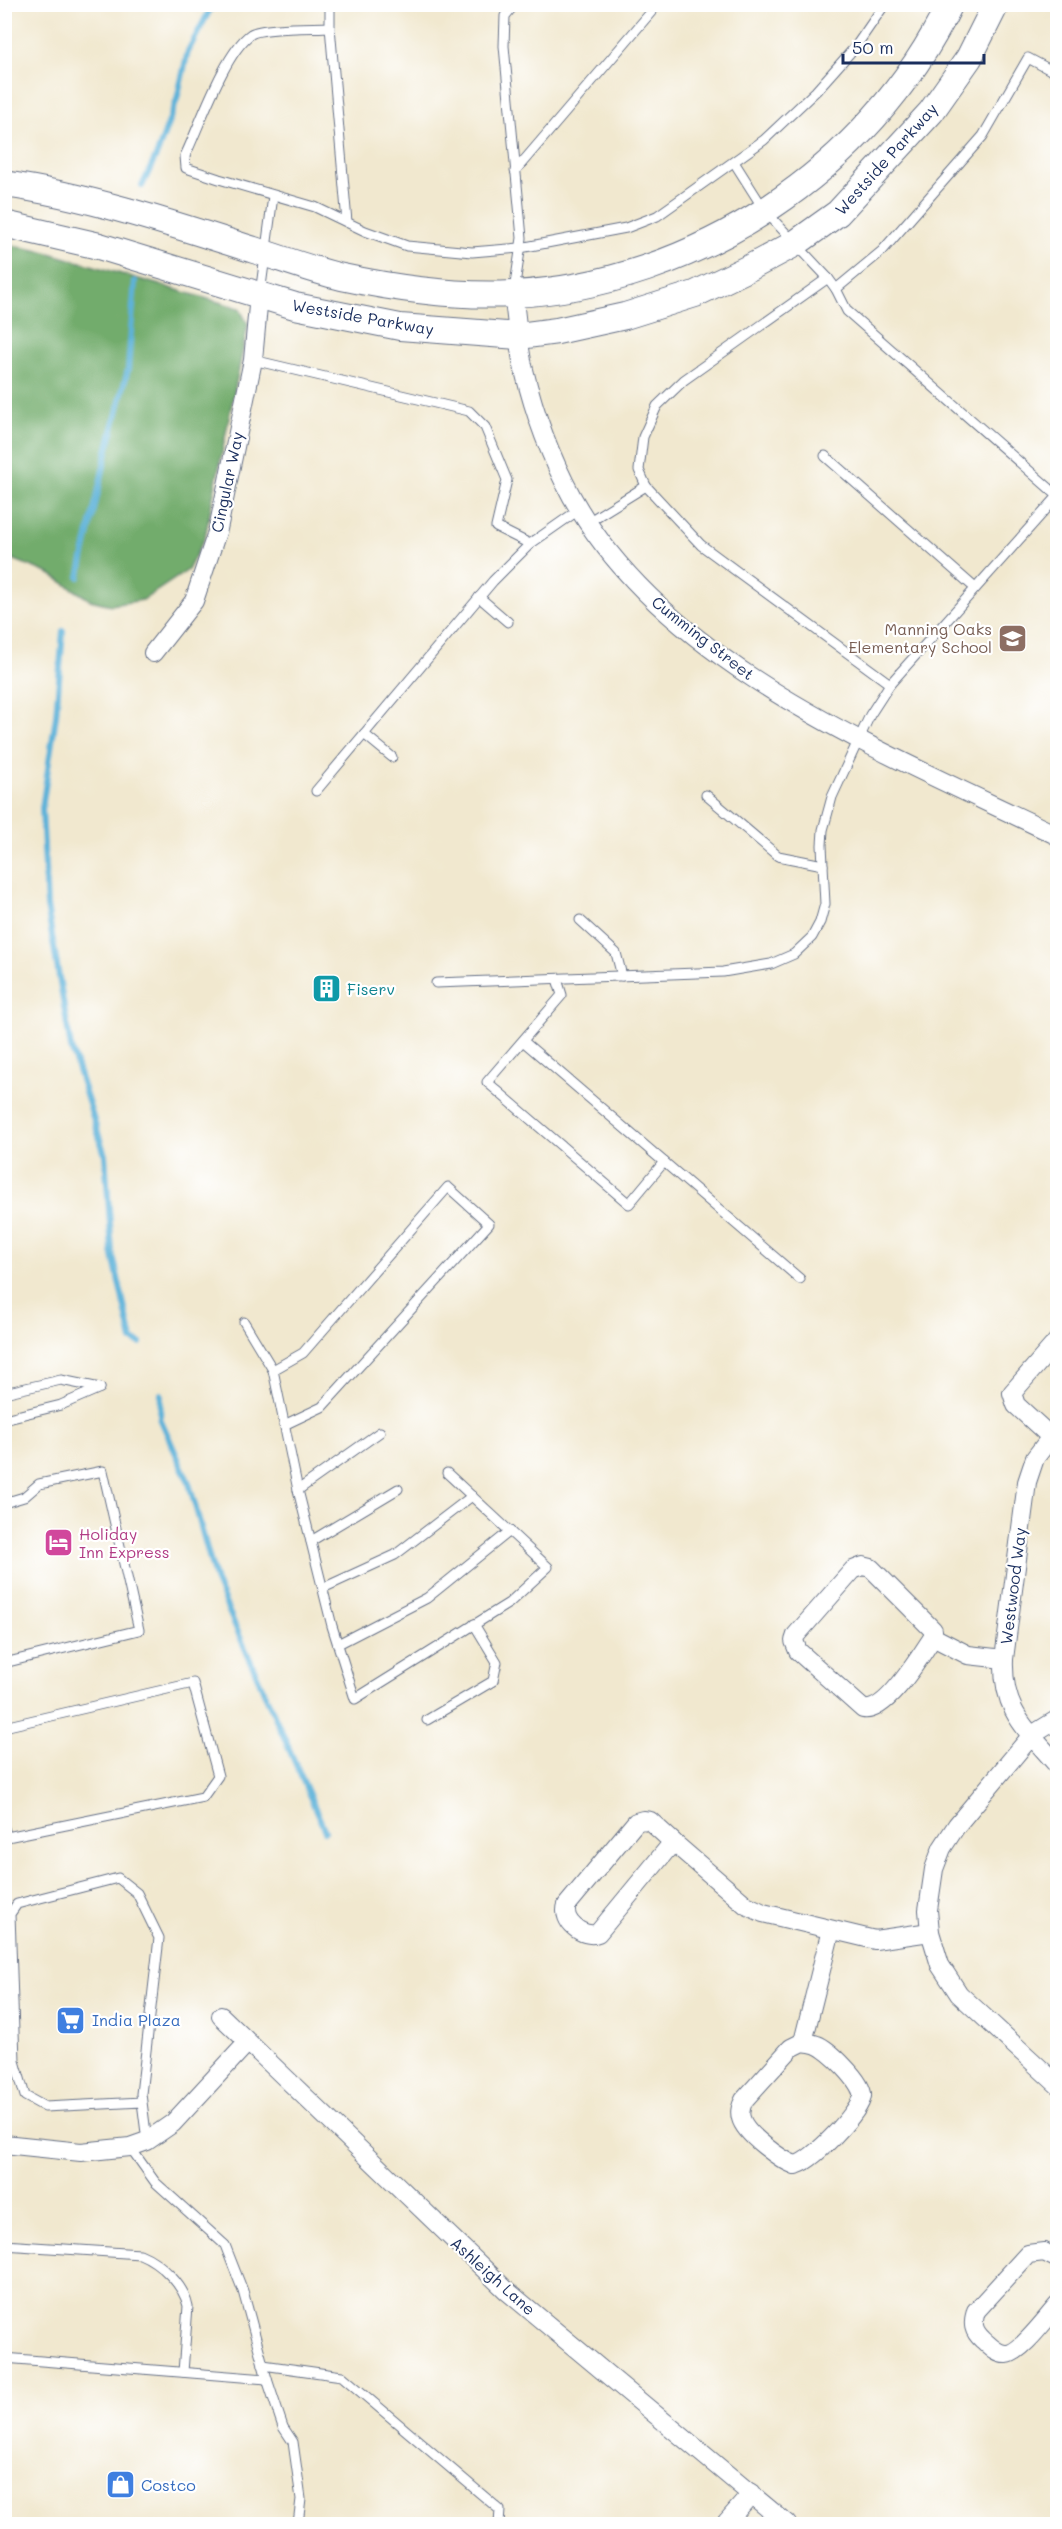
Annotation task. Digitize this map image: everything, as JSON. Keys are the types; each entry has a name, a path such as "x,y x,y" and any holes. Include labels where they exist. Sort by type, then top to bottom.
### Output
{"main road":[{"path":"4,184 36,188 161,221 339,276 422,292 513,294 585,285 643,270 700,248 765,210 809,179 863,130 907,77 950,4"},
{"name":"Westside Parkway","path":"4,224 99,246 295,306 400,327 519,336 557,331 625,316 695,294 796,243 838,213 931,112 969,58 996,4"}],"street":[{"name":"Cumming Street","path":"513,294 523,369 540,423 572,496 615,560 643,591 750,677 794,706 1058,836"},
{"name":"Cingular Way","path":"153,653 195,602 218,530 253,360 260,295"},
{"path":"1054,1433 1016,1405 1012,1400 1012,1392 1058,1340"},
{"name":"Westwood Way","path":"1054,1433 1035,1458 1026,1482 1003,1682 1008,1701 1016,1715 1058,1766"},
{"path":"864,1566 871,1568 930,1624 933,1637 909,1673 879,1706 870,1710 863,1709 798,1652 794,1641 796,1635 853,1570 864,1566"},
{"path":"933,1637 968,1654 1004,1659"},
{"path":"1058,1719 1032,1735 957,1825 942,1848 929,1889 930,1932 940,1965 959,1994 1058,2085"},
{"path":"673,1842 598,1933 585,1934 567,1919 565,1911 567,1905 636,1822 643,1820 650,1821 746,1905 763,1913 875,1940 930,1932"},
{"path":"803,2042 819,2045 858,2081 863,2094 858,2108 811,2158 795,2165 783,2160 747,2129 741,2121 740,2110 744,2100 791,2048 803,2042 831,1930"},
{"name":"Ashleigh Lane","path":"221,2016 507,2291 787,2524"},
{"path":"4,2144 81,2152 138,2144 173,2123 248,2042"},
{"path":"1058,2259 1044,2252 1028,2254 976,2311 973,2322 976,2333 996,2352 1006,2354 1017,2352 1058,2305"},
{"path":"725,2524 752,2493"}],"lane":[{"path":"330,4 347,222"},
{"path":"513,294 522,238 504,46 505,16 515,4"},
{"path":"515,171 658,4"},
{"path":"330,27 276,29 252,33 231,57 185,156 186,168 315,207 407,246 472,252 520,248 626,228 657,216 764,140 816,91 856,46 885,4"},
{"path":"836,289 882,251 983,136 1028,58 1058,74"},
{"path":"436,983 723,972 771,964 794,954 804,946 820,922 825,904 822,845 826,815 870,715 890,684 1058,496 847,311 828,278 765,210 734,162"},
{"path":"260,295 273,196"},
{"path":"828,278 684,380 657,406 643,437 639,470 646,486 701,545 890,684"},
{"path":"253,360 469,411 485,426 507,480 496,527 530,544"},
{"path":"825,456 975,588"},
{"path":"316,791 479,597 530,544 646,486"},
{"path":"479,597 508,622"},
{"path":"364,734 392,757"},
{"path":"706,795 778,856 823,865"},
{"path":"580,920 616,953 622,976"},
{"path":"556,979 562,995 487,1082 628,1204 664,1162"},
{"path":"523,1041 800,1279"},
{"path":"273,1370 303,1353 448,1188 489,1224 322,1407 284,1425"},
{"path":"244,1322 273,1370 298,1490 338,1644 355,1699 509,1603 548,1567 447,1473"},
{"path":"4,1393 61,1380 100,1388 61,1405 4,1419"},
{"path":"298,1490 380,1432"},
{"path":"4,1503 24,1497 39,1484 103,1471 139,1630 4,1663"},
{"path":"311,1541 398,1489"},
{"path":"323,1588 395,1555 472,1496"},
{"path":"338,1644 428,1598 510,1531"},
{"path":"427,1720 493,1681 497,1662 474,1624"},
{"path":"4,1727 194,1683 218,1776 203,1797 7,1837 4,1828"},
{"path":"142,2102 45,2106 25,2096 15,2061 8,1979 10,1914 17,1904 118,1878 137,1893 159,1938 138,2144 154,2182 225,2245 243,2291 267,2379 283,2427 293,2442 300,2499 298,2524"},
{"path":"4,2245 140,2254 151,2258 186,2297 188,2306 183,2372"},
{"path":"4,2358 267,2379"},
{"path":"263,2365 342,2376 500,2510 499,2524"}],"green space":[{"path":"4,244 46,252 239,308 248,324 205,537 188,570 143,600 111,605 90,600 50,574 5,556"}],"waterway":[{"path":"142,186 157,154 177,99 188,51 213,4"},
{"path":"79,577 128,369 135,281"},
{"path":"63,631 56,716 42,808 47,906 71,1048 105,1155 112,1251 132,1340 140,1343"},
{"path":"161,1394 160,1418 189,1483 216,1582 325,1831"}],"place":[{"name":"Manning Oaks Elementary School","path":"1013,638"},
{"name":"Fiserv","path":"326,989"},
{"name":"Holiday Inn Express","path":"58,1543"},
{"name":"India Plaza","path":"71,2020"},
{"name":"Costco","path":"120,2485"}]}
